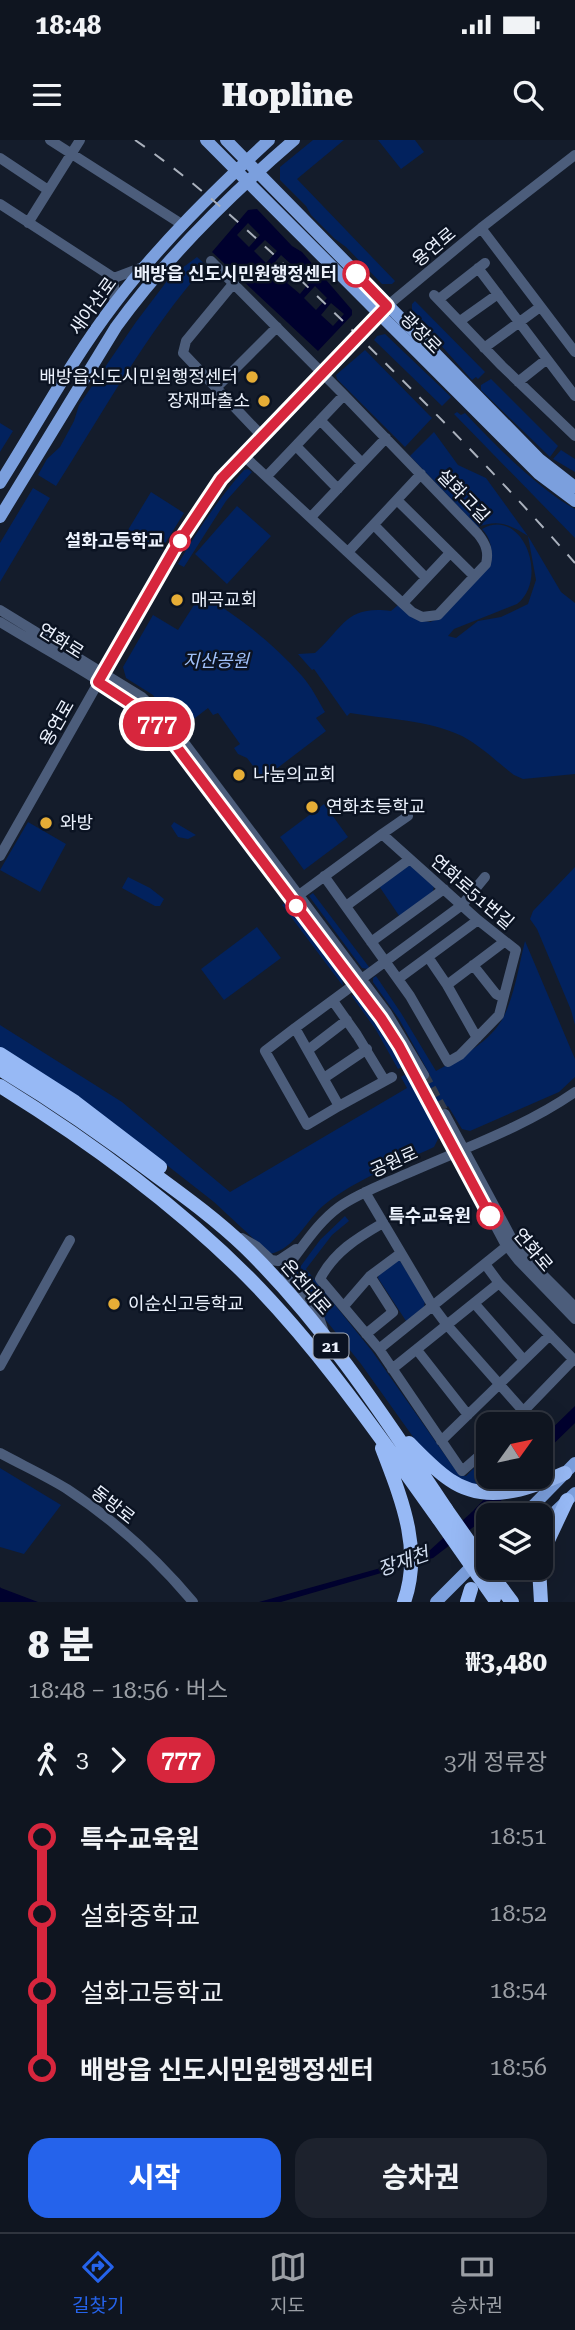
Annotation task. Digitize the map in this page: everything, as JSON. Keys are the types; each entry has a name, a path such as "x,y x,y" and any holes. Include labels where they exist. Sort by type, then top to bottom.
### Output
{"highway":[{"path":"0,1054 75,1102 141,1151 184,1188 193,1203"},
{"name":"온천대로","path":"0,1069 55,1102 193,1203 226,1230 274,1277 328,1342 439,1517"},
{"name":"온천대로","path":"0,1086 84,1141 157,1196 249,1278 382,1426 403,1469 498,1599"},
{"path":"0,1094 114,1172 249,1278"},
{"path":"382,1426 450,1481 474,1491 503,1493 538,1485 570,1468"},
{"path":"382,1426 410,1536 410,1580 404,1602"},
{"path":"553,1532 571,1497"},
{"path":"540,1580 541,1602"}],"main road":[{"path":"206,140 242,165"},
{"path":"226,140 242,165"},
{"name":"새아산로","path":"0,483 114,304 183,225 270,140"},
{"name":"새아산로","path":"0,517 109,338 136,299 188,242 295,140"},
{"name":"광장로","path":"242,165 539,474 575,501"},
{"name":"광장로","path":"383,310 539,459 575,487"},
{"path":"536,1503 570,1468"},
{"path":"553,1514 571,1497"},
{"path":"436,1602 476,1563"},
{"path":"457,1602 469,1596 484,1580"}],"street":[{"path":"50,140 183,225"},
{"path":"28,223 80,140"},
{"name":"용연로","path":"0,856 103,672 185,533 221,479 383,310 481,228 575,155"},
{"path":"0,158 48,190"},
{"path":"0,204 114,278"},
{"path":"481,228 575,352"},
{"path":"211,261 323,374"},
{"path":"574,433 518,382 437,297 481,265 498,294 575,396"},
{"path":"114,278 145,266"},
{"path":"114,278 114,304"},
{"path":"233,284 183,347 183,354 262,436"},
{"path":"460,321 498,294"},
{"path":"484,348 540,307"},
{"path":"216,388 277,327"},
{"path":"518,382 547,359"},
{"name":"설화고길","path":"243,455 412,612 422,617 438,615 486,564 488,557 483,541 323,374"},
{"path":"267,476 344,395"},
{"path":"320,420 362,463"},
{"path":"310,517 386,438"},
{"path":"296,446 338,489"},
{"path":"348,552 421,474"},
{"path":"397,500 474,576"},
{"path":"373,525 426,578"},
{"path":"403,603 450,554"},
{"name":"연화로","path":"0,610 142,697 171,725 299,894 358,981"},
{"name":"연화로","path":"0,622 144,712 164,730 358,981 387,1013 421,1077"},
{"path":"299,894 408,816"},
{"name":"연화로51번길","path":"382,834 478,920 516,950 499,1015 460,1055 448,1062 398,979"},
{"path":"346,906 410,859"},
{"path":"324,876 398,979 478,920"},
{"path":"332,1001 388,1079 307,1125 265,1051 358,981 462,905 485,877"},
{"path":"371,942 444,889"},
{"path":"447,985 504,942"},
{"path":"428,957 477,1038"},
{"path":"473,965 496,994 502,997"},
{"path":"308,1050 347,1020"},
{"path":"295,1028 339,1105"},
{"path":"324,1078 367,1049"},
{"name":"공원로","path":"310,1238 339,1207 365,1192 460,1150 550,1107 575,1092"},
{"name":"연화로","path":"441,1116 519,1248 575,1307"},
{"name":"연화로","path":"460,1150 507,1246 517,1260 575,1319"},
{"path":"365,1192 432,1305 524,1412 574,1361 485,1265"},
{"path":"383,1223 351,1241 320,1279 379,1349 462,1471 476,1459"},
{"path":"226,1230 256,1246 271,1260 278,1261 310,1238"},
{"path":"310,1238 286,1268 287,1278 318,1314 328,1342"},
{"path":"0,1366 70,1240"},
{"path":"379,1349 507,1246"},
{"path":"344,1306 370,1276 401,1253"},
{"path":"366,1334 393,1312 370,1276"},
{"path":"392,1369 499,1283"},
{"path":"474,1303 524,1360"},
{"path":"441,1441 550,1335"},
{"path":"417,1350 468,1416"},
{"name":"동방로","path":"0,1453 67,1489 147,1551 192,1601"}],"green space":[{"path":"313,140 344,140 297,179 395,281 392,284 382,284 311,215 306,206 280,180 280,167"},
{"path":"378,140 415,140 424,152 401,169"},
{"path":"197,257 206,265 164,317 56,486 38,475 47,459 60,447 79,405 136,322 170,277"},
{"path":"415,301 485,372 478,379 476,377 472,380 412,313 412,304"},
{"path":"385,334 451,397 442,406 374,340"},
{"path":"365,350 432,418 405,447 337,379 336,375"},
{"path":"491,379 558,446 550,457 481,390 481,385"},
{"path":"457,412 461,415 465,413 532,478 575,509 575,538 454,414"},
{"path":"0,423 13,431 0,452"},
{"path":"434,432 458,465 486,478 528,536 504,524 492,523 478,527 410,456"},
{"path":"561,450 575,459 575,472 553,459"},
{"path":"244,470 252,472 226,501 184,567 178,564 217,504"},
{"path":"33,488 50,498 0,582 0,543"},
{"path":"151,492 184,513 161,550 128,530"},
{"path":"237,506 271,536 227,584 195,554"},
{"path":"496,525 509,527 527,548 531,578 527,592 517,604 454,629 448,636 456,638 478,621 501,617 528,604 536,580 528,536 561,592 575,603 575,774 523,779 469,740 436,726 350,713 347,716 314,669 298,654 315,653 347,620 364,611 391,611 398,605 415,619 430,622 441,618 491,565 491,546 482,529"},
{"name":"지산공원","path":"201,594 242,621 279,652 305,680 325,712 316,718 326,731 263,779 247,758 238,754 234,748 240,744 218,713 213,715 208,708 182,728 153,695 126,678 123,667 153,615 178,630"},
{"path":"324,804 348,837 304,870 280,837"},
{"path":"28,822 66,844 40,892 0,870"},
{"path":"174,822 196,835 188,839 178,837 171,826"},
{"path":"408,865 434,885 433,892 400,917 379,886"},
{"path":"575,867 575,1025 537,929 530,919 533,911"},
{"path":"128,877 164,899 160,906 155,906 122,888"},
{"path":"313,893 368,969 362,968 309,896"},
{"path":"285,903 342,978 343,986 282,905"},
{"path":"257,927 281,958 224,1000 201,969"},
{"path":"525,941 575,1059 575,1077 559,1092 470,1131 462,1129 448,1106 430,1119 439,1137 434,1147 377,1173 336,1196 318,1211 293,1240 279,1251 270,1254 214,1202 136,1141 0,1048 0,1025 122,1102 230,1192 407,1088 401,1077 406,1074 412,1085 430,1075 373,978 376,976 436,1071 474,1048 499,1025 511,998"},
{"path":"351,995 358,997 402,1067 398,1069 376,1030"},
{"path":"345,1216 349,1221 332,1235 306,1269 372,1351 459,1475 466,1476 474,1468 476,1470 476,1486 453,1477 416,1441 361,1364 292,1278 320,1240"},
{"path":"400,1261 425,1301 424,1307 406,1321 378,1278 379,1272"},
{"path":"0,1468 61,1505 24,1554 0,1547"}],"shaded area":[{"path":"257,209 292,246 302,252 352,310 352,315 318,351 212,252 248,210","holes":["248,223 260,235 249,247 237,235","265,240 277,251 266,263 254,251","281,255 293,266 283,278 271,267","298,271 310,282 300,294 287,283","315,286 327,298 316,310 304,298","331,303 344,314 333,326 321,315"]},
{"path":"575,1406 575,1423 553,1444 553,1427"},
{"path":"494,1489 511,1489 499,1503 481,1503"},
{"path":"476,1508 476,1525 433,1558 281,1602 259,1602 402,1562 429,1551"},
{"path":"1,1588 38,1602 0,1602"}],"tunnel":[{"path":"424,1075 445,1114"},
{"path":"417,1080 438,1118"}],"railway":[{"path":"135,140 219,205 297,276 463,442 575,563"}],"bus line":[{"name":"777","path":"356,274 387,306 221,479 175,548 98,682 144,712 164,730 381,1018 399,1046 490,1216"}],"place":[{"name":"배방읍 신도시민원행정센터","path":"356,274"},
{"name":"배방읍신도시민원행정센터","path":"252,377"},
{"name":"장재파출소","path":"264,401"},
{"name":"설화고등학교","path":"180,541"},
{"name":"매곡교회","path":"177,600"},
{"name":"나눔의교회","path":"239,775"},
{"name":"연화초등학교","path":"312,807"},
{"name":"와방","path":"46,823"},
{"name":"특수교육원","path":"490,1216"},
{"name":"이순신고등학교","path":"114,1304"}],"water label":[{"name":"장재천","path":"403,1561"}]}
